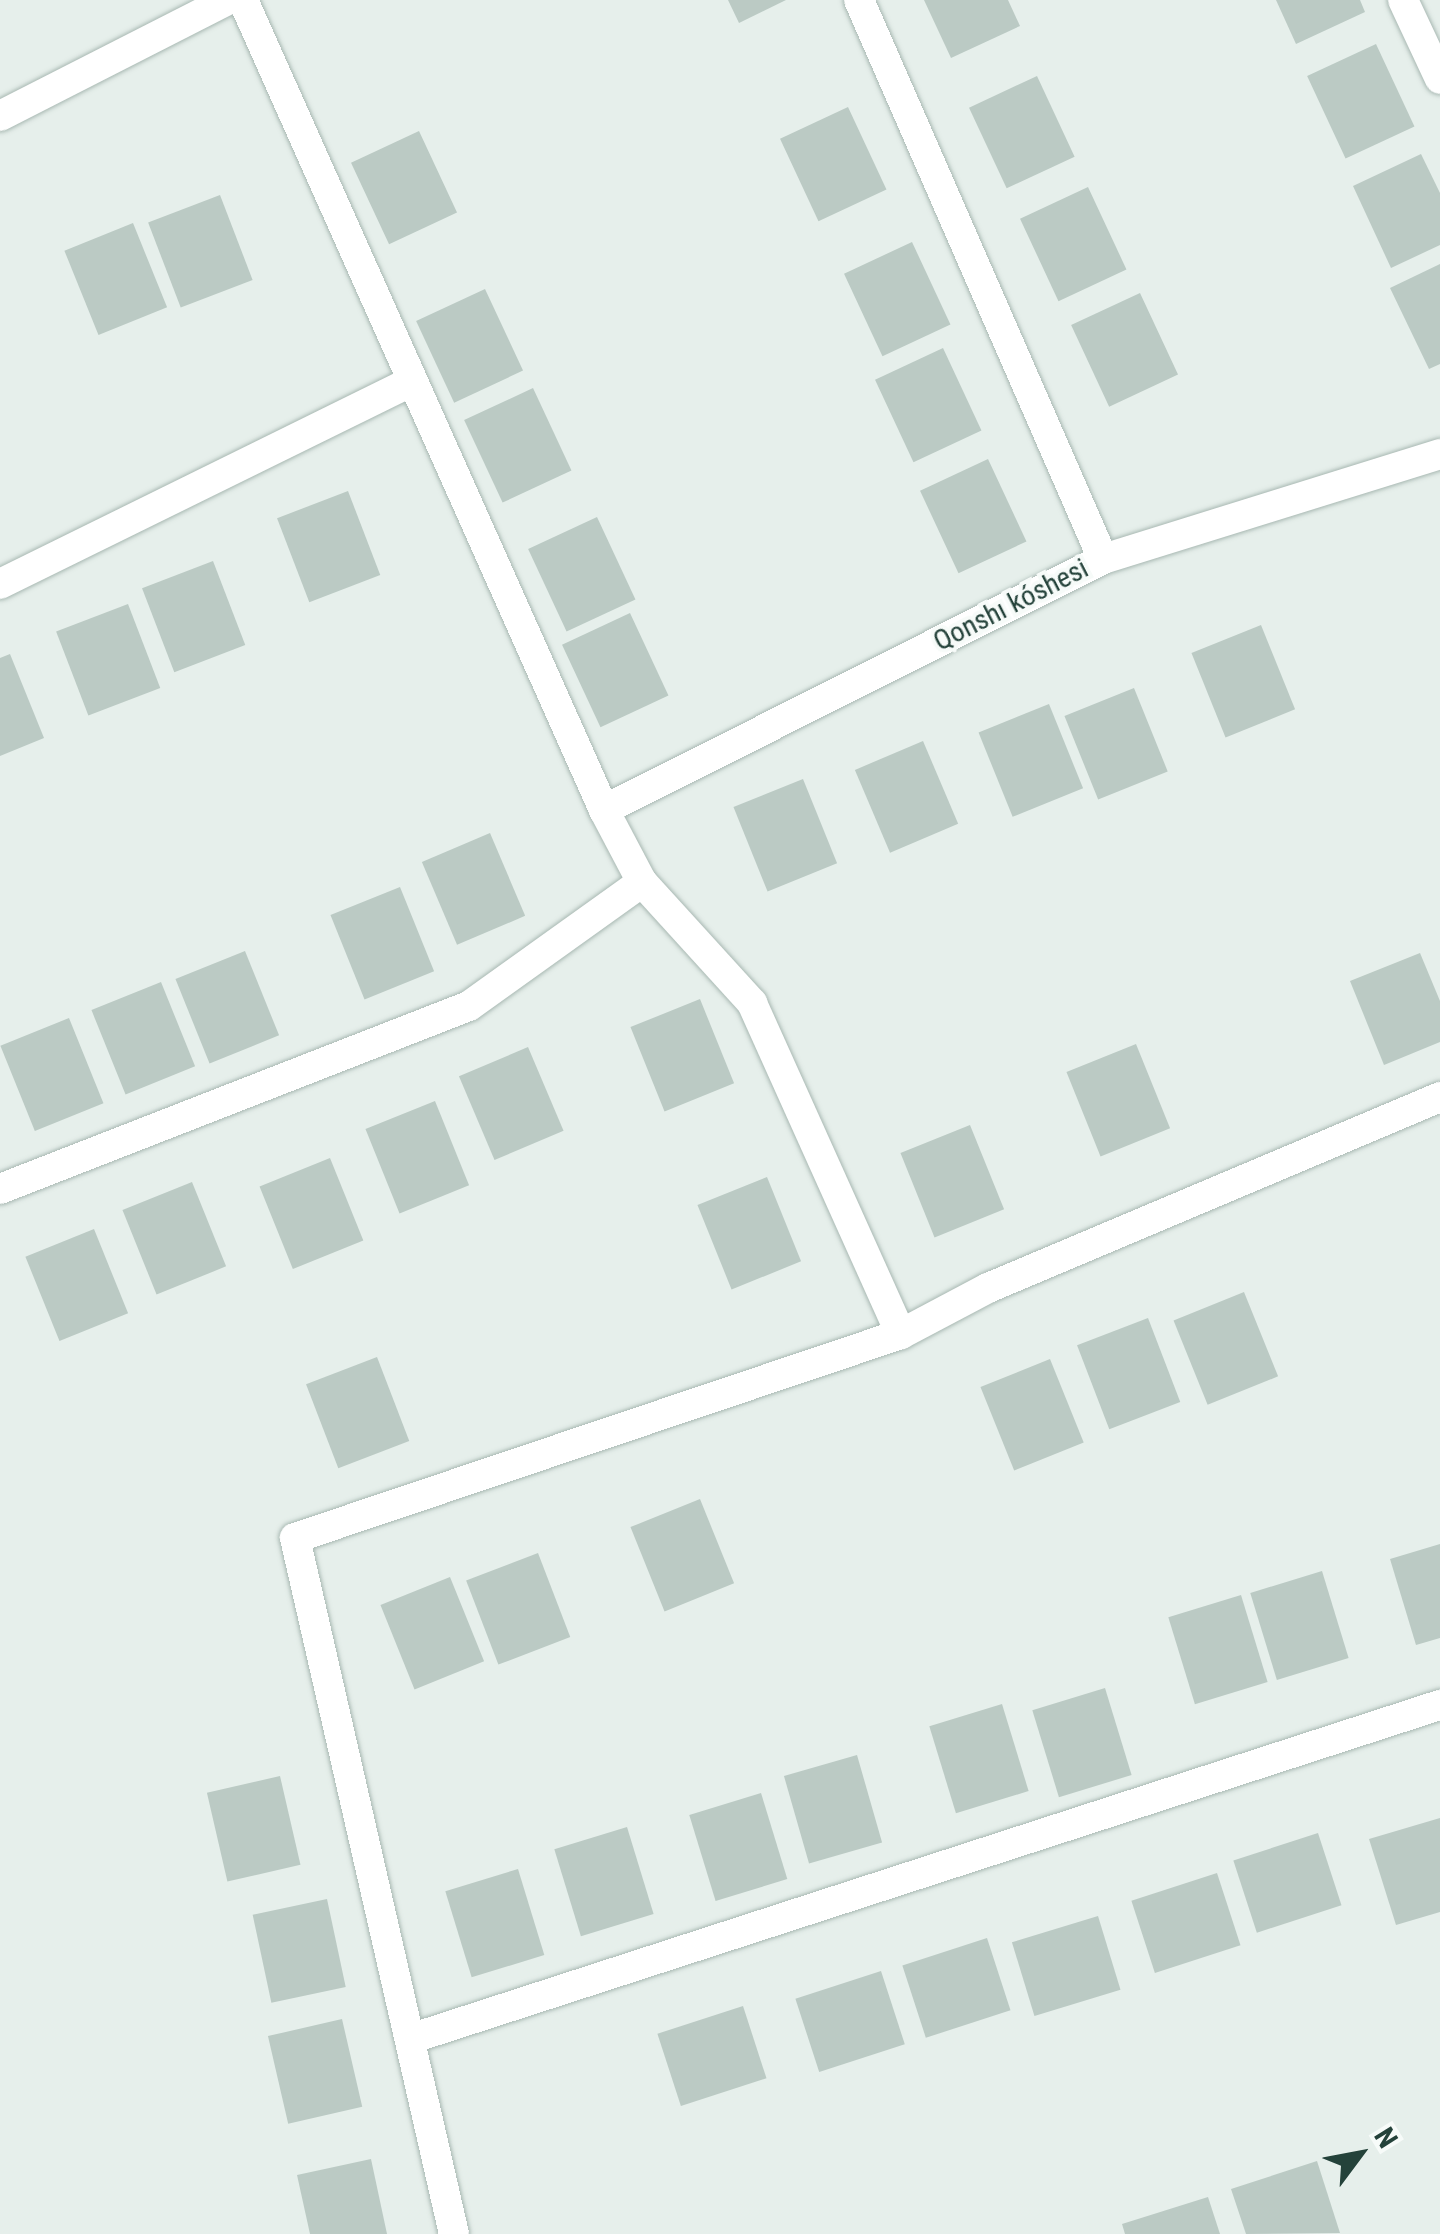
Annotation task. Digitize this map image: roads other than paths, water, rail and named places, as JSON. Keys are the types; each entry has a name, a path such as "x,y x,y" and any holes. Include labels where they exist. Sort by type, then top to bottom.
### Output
{"street":[{"path":"0,116 228,0"},
{"path":"243,0 409,383 604,810 642,882 752,1003 901,1334"},
{"path":"859,0 1103,559"},
{"path":"1403,0 1440,80"},
{"path":"0,584 409,383"},
{"name":"Qonshı kóshesi","path":"604,810 1103,559 1440,454"},
{"path":"0,1189 469,1006 642,882"},
{"path":"454,2234 413,2038 295,1538 901,1334 988,1288 1440,1097"},
{"path":"413,2038 1440,1706"}]}
